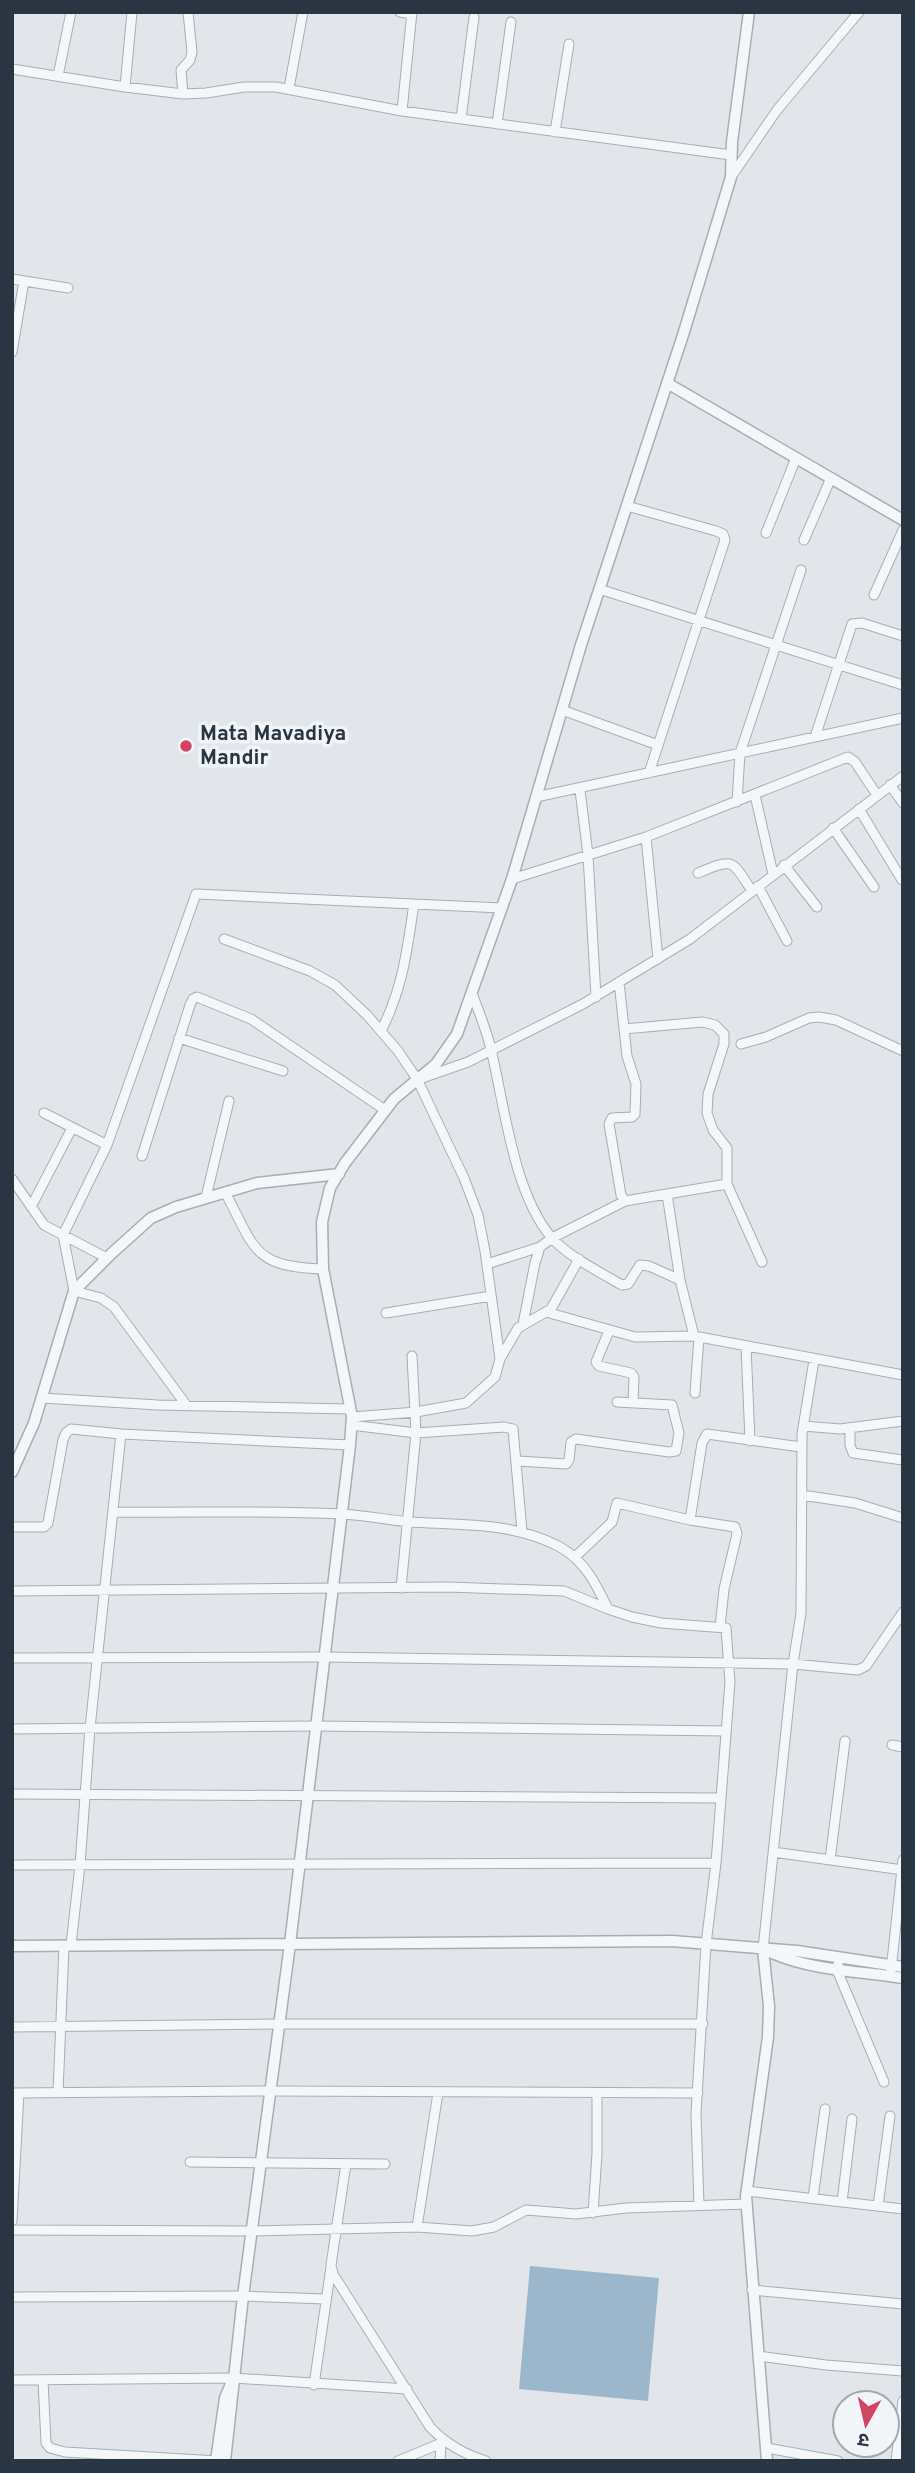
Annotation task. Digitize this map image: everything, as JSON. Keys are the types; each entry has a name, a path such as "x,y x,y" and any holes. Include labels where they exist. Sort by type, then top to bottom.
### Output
{"street":[{"path":"58,76 71,12"},
{"path":"125,87 132,12"},
{"path":"183,94 181,69 190,60 192,52 188,12"},
{"path":"289,88 303,12"},
{"path":"400,12 412,13 402,111"},
{"path":"731,177 731,155 749,12"},
{"path":"225,2461 243,2296 290,1944 350,1445 351,1417 323,1269 322,1222 330,1188 394,1099 436,1064 457,1034 512,879 599,589 731,177 777,110 859,12"},
{"path":"461,119 474,17"},
{"path":"496,124 511,22"},
{"path":"555,132 569,44"},
{"path":"12,69 183,94 244,87 289,88 402,111 731,155"},
{"path":"12,279 68,288"},
{"path":"12,352 24,281"},
{"path":"667,383 903,520"},
{"path":"766,533 796,458"},
{"path":"804,540 831,478"},
{"path":"627,506 723,534 725,545 649,773"},
{"path":"874,595 903,530"},
{"path":"737,802 740,753 801,570"},
{"path":"599,589 903,685"},
{"path":"815,737 852,624 862,623 903,636"},
{"path":"562,709 658,745"},
{"path":"536,797 580,790 903,718"},
{"path":"512,879 646,837 848,757 855,762 877,795"},
{"path":"417,1079 468,1062 596,997 690,939 903,776"},
{"path":"890,785 903,803"},
{"path":"580,790 588,855 596,997"},
{"path":"755,795 773,874"},
{"path":"859,809 902,880"},
{"path":"833,828 874,887"},
{"path":"646,837 657,959"},
{"path":"698,873 719,864 730,863 735,866 755,888 787,941"},
{"path":"784,865 817,907"},
{"path":"12,1472 34,1423 74,1291 63,1235 107,1146 196,894 502,908"},
{"path":"381,1031 394,1006 404,972 414,904"},
{"path":"224,939 310,971 335,985 368,1015 417,1079 471,1194 482,1234 500,1359"},
{"path":"619,982 627,1056 636,1084 635,1111 632,1117 612,1118 609,1124 621,1195 625,1201"},
{"path":"472,993 492,1050 514,1155 534,1208 552,1238 579,1259 622,1285 628,1284 640,1265 649,1266 680,1280"},
{"path":"142,1156 193,999 202,998 251,1019 385,1110"},
{"path":"741,1044 766,1037 809,1018 819,1017 836,1020 903,1051"},
{"path":"624,1029 702,1022 715,1025 724,1034 724,1044 707,1103 707,1113 713,1129 727,1148 727,1184 762,1262"},
{"path":"179,1038 283,1071"},
{"path":"206,1197 229,1101"},
{"path":"44,1113 107,1146"},
{"path":"31,1207 72,1128"},
{"path":"74,1291 151,1217 206,1197 257,1183 338,1174"},
{"path":"12,1179 44,1225 107,1258"},
{"path":"487,1265 540,1247 552,1238 625,1201 727,1184"},
{"path":"225,1192 254,1246 265,1257 284,1266 323,1269"},
{"path":"667,1194 680,1280 697,1337 695,1393"},
{"path":"523,1324 540,1247"},
{"path":"42,1398 351,1417 416,1412 466,1403 495,1377 512,1334 554,1304 579,1259"},
{"path":"74,1291 101,1298 114,1307 187,1406"},
{"path":"386,1314 491,1296"},
{"path":"546,1312 608,1331 644,1338 697,1337 903,1375"},
{"path":"608,1331 596,1362 599,1366 631,1373 634,1377 633,1402"},
{"path":"746,1346 750,1441"},
{"path":"401,1588 416,1433 412,1356"},
{"path":"767,2461 752,2290 747,2190 768,2037 769,2007 763,1949 793,1664 801,1613 803,1426 814,1360"},
{"path":"517,1461 566,1464 569,1460 570,1442 576,1438 676,1451 679,1433 672,1405 617,1402"},
{"path":"351,1417 416,1433 509,1427 514,1432 522,1531"},
{"path":"803,1426 850,1428 903,1421"},
{"path":"850,1428 853,1453 903,1460"},
{"path":"12,1527 44,1527 48,1523 66,1433 71,1429 121,1434 350,1445"},
{"path":"58,2092 68,1946 80,1865 90,1728 121,1434"},
{"path":"690,1520 703,1438 706,1434 802,1447"},
{"path":"802,1495 855,1503 903,1518"},
{"path":"575,1557 612,1522 617,1503 690,1520 731,1526 737,1530 722,1600 720,1627"},
{"path":"113,1512 342,1514 522,1531 544,1539 575,1557 596,1583 608,1609"},
{"path":"12,1591 401,1588 564,1591 632,1618 726,1628 730,1682 716,1863 706,1944 698,2094 699,2205"},
{"path":"12,1658 324,1657 729,1662 858,1670 863,1668 903,1612"},
{"path":"12,1729 316,1726 726,1731"},
{"path":"830,1860 845,1741"},
{"path":"892,1745 903,1747"},
{"path":"12,1794 721,1798"},
{"path":"773,1853 902,1867 897,1971"},
{"path":"12,1865 716,1863"},
{"path":"12,1946 671,1941 839,1957 897,1971"},
{"path":"763,1949 794,1962 837,1970 897,1971"},
{"path":"839,1957 837,1970 884,2082"},
{"path":"12,2027 703,2024"},
{"path":"12,2221 15,2093 270,2091 698,2094"},
{"path":"417,2227 438,2092"},
{"path":"593,2213 598,2146 597,2093"},
{"path":"813,2199 825,2109"},
{"path":"878,2206 890,2116"},
{"path":"842,2202 852,2119"},
{"path":"190,2162 385,2164"},
{"path":"314,2385 346,2164"},
{"path":"747,2190 903,2209"},
{"path":"12,2230 252,2231 417,2227 457,2231 484,2230 526,2210 593,2213 626,2208 747,2204"},
{"path":"331,2265 337,2280 442,2443 475,2459 486,2461"},
{"path":"752,2290 903,2304"},
{"path":"12,2297 243,2296 326,2299"},
{"path":"758,2356 903,2371"},
{"path":"12,2380 233,2380 407,2389"},
{"path":"43,2380 46,2442 50,2448 65,2452 217,2461 225,2398 233,2380"},
{"path":"896,2461 903,2401"},
{"path":"398,2461 442,2443"},
{"path":"440,2461 442,2443"},
{"path":"767,2448 838,2461"}],"water":[{"path":"530,2266 659,2278 648,2401 519,2389"}],"place":[{"name":"Mata Mavadiya Mandir","path":"186,746"}]}
